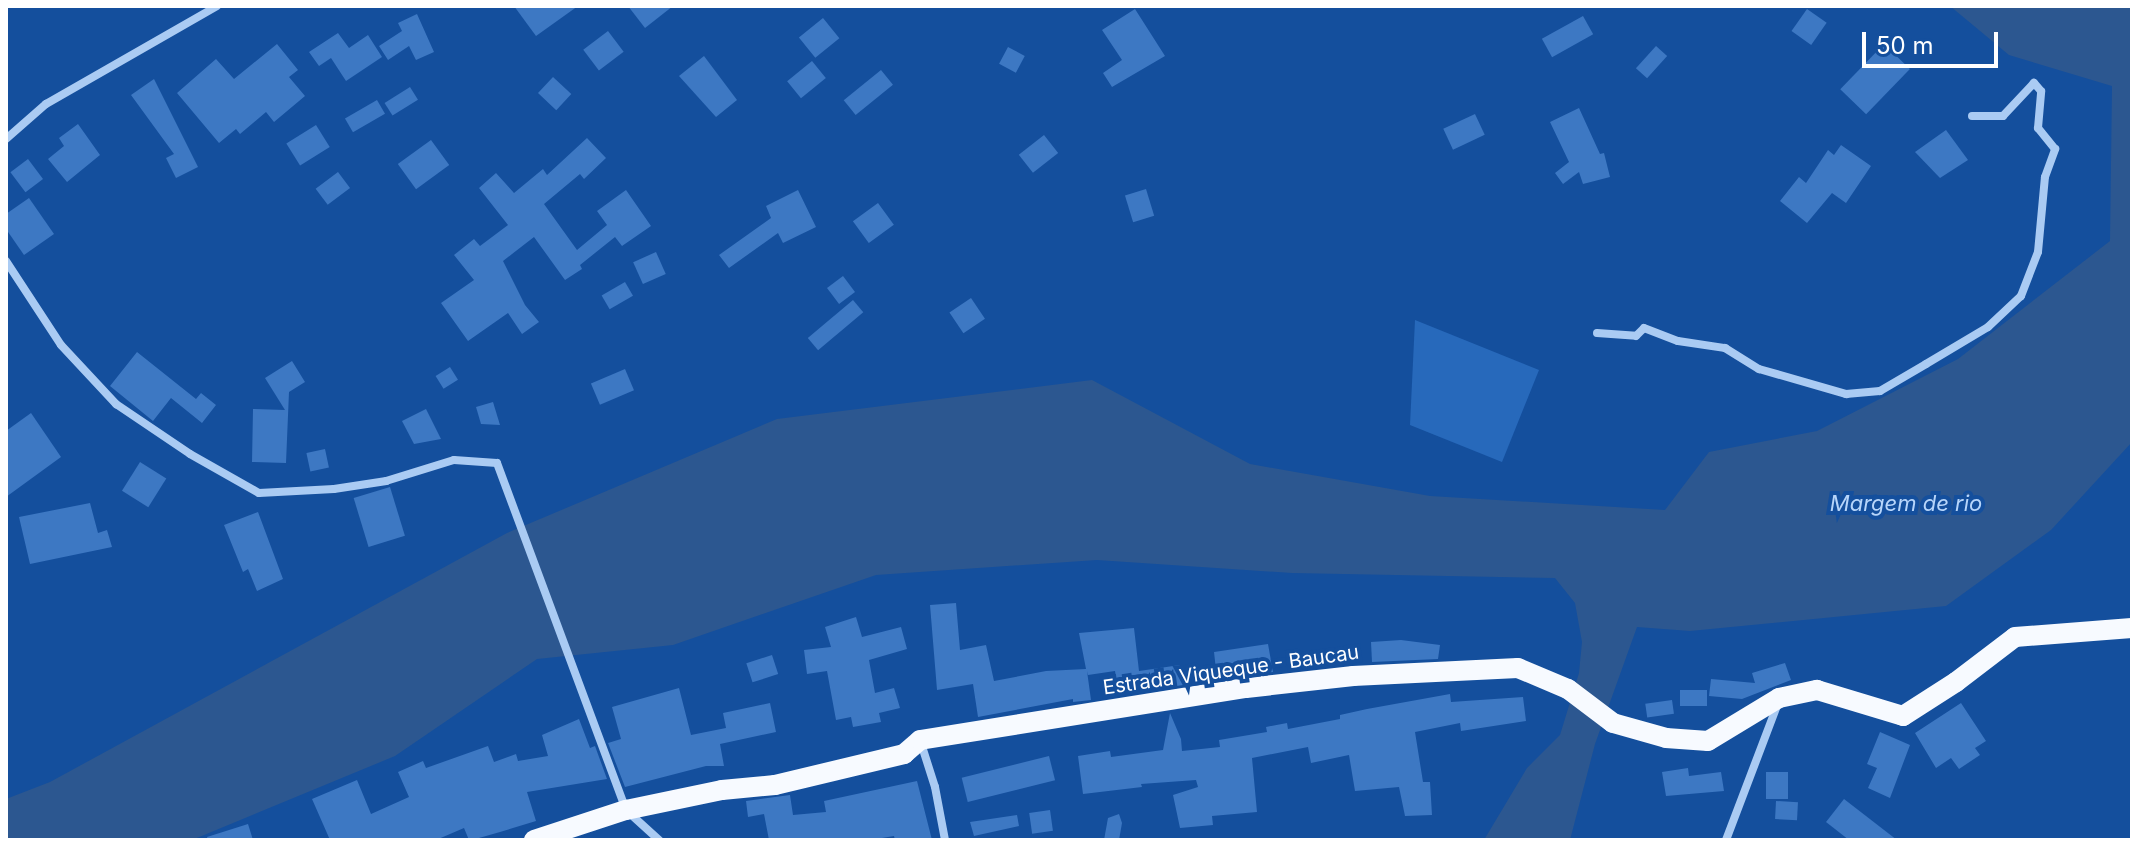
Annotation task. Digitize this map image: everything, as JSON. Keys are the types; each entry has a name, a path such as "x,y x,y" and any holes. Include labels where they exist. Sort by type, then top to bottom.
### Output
{"main road":[{"name":"Estrada Viqueque - Baucau","path":"534,840 626,810 722,790 775,785 904,754 920,740 1246,688 1353,676 1518,668 1568,689 1613,723 1666,738 1708,741 1779,698 1817,690 1903,716 1956,682 2015,637 2132,628"}],"street":[{"path":"6,139 46,104 217,6"},
{"path":"1597,333 1636,336 1644,328 1678,341 1725,348 1759,369 1846,394 1880,391 1988,327 2021,296 2038,252 2045,177 2055,149 2038,128 2041,91 2034,83 2003,116 1972,116"},
{"path":"6,261 61,345 116,404 190,454 259,493 334,489 386,481 454,460 497,463 626,810 659,840"},
{"path":"1726,840 1779,698"},
{"path":"920,740 935,787 945,840"}],"shaded area":[{"path":"1415,320 1539,370 1502,462 1410,425"}],"water":[{"name":"Margem de rio","path":"1950,6 2132,6 2132,442 2051,530 1946,606 1690,631 1637,627 1595,744 1570,840 1484,840 1527,768 1560,735 1579,673 1582,642 1575,603 1555,578 1292,573 1097,560 876,575 673,645 537,659 395,756 192,840 6,840 6,799 50,782 507,533 777,419 1092,380 1250,464 1430,496 1665,510 1709,452 1817,431 1958,359 2110,241 2112,86 2009,55"}],"building":[{"path":"514,6 578,6 536,36"},
{"path":"628,6 673,6 645,28"},
{"path":"1135,9 1165,56 1112,87 1103,73 1122,60 1102,30"},
{"path":"1807,9 1827,23 1811,45 1792,31"},
{"path":"417,14 434,52 416,60 409,46 388,60 379,46 402,31 398,23"},
{"path":"1583,16 1593,34 1552,57 1542,39"},
{"path":"823,18 839,38 815,58 799,38"},
{"path":"608,31 624,52 599,70 583,50"},
{"path":"338,33 349,48 368,35 382,57 346,81 331,58 319,66 309,52"},
{"path":"277,44 298,70 289,77 305,96 274,122 266,112 240,134 236,129 219,143 177,93 216,59 234,79"},
{"path":"1884,44 1910,69 1866,114 1840,89"},
{"path":"1656,46 1667,56 1647,78 1636,68"},
{"path":"1008,47 1025,56 1016,73 999,64"},
{"path":"704,56 737,100 716,117 679,76"},
{"path":"812,61 826,78 801,98 787,81"},
{"path":"881,70 893,85 856,115 844,100"},
{"path":"553,77 571,94 556,110 538,93"},
{"path":"154,79 198,167 176,178 166,158 174,154 131,95"},
{"path":"410,87 418,100 393,116 385,103"},
{"path":"377,100 385,114 353,132 345,118"},
{"path":"1579,108 1600,154 1604,153 1610,177 1583,184 1579,172 1563,184 1555,173 1569,162 1550,122"},
{"path":"1475,114 1485,135 1453,150 1443,129"},
{"path":"78,124 100,155 67,182 48,159 64,146 59,138"},
{"path":"316,125 330,147 300,166 286,144"},
{"path":"1946,130 1968,160 1940,178 1915,152"},
{"path":"1044,135 1058,153 1033,173 1019,155"},
{"path":"587,138 606,158 584,179 580,174 544,204 577,250 607,225 597,211 626,190 651,226 622,246 615,237 580,265 582,269 565,280 534,237 503,261 525,305 539,322 522,334 508,313 468,341 441,303 474,280 454,255 474,239 480,246 508,225 479,188 496,173 514,193 543,169 547,175"},
{"path":"431,140 449,165 416,189 398,164"},
{"path":"1841,145 1871,166 1846,203 1832,193 1807,223 1780,201 1799,177 1806,183 1828,150 1834,155"},
{"path":"28,159 43,179 25,192 10,172"},
{"path":"338,172 350,188 328,205 316,189"},
{"path":"1146,189 1154,216 1133,222 1125,195"},
{"path":"798,190 816,227 783,243 778,233 729,268 719,255 771,218 766,206"},
{"path":"29,198 54,234 24,255 6,229 6,214"},
{"path":"878,203 894,225 869,243 853,221"},
{"path":"656,252 666,274 643,284 633,262"},
{"path":"843,276 855,292 839,304 827,288"},
{"path":"625,282 633,296 610,309 602,296"},
{"path":"971,298 985,319 963,333 949,313"},
{"path":"853,300 863,312 818,350 808,338"},
{"path":"137,352 196,399 201,393 216,405 202,423 171,398 153,421 110,386"},
{"path":"292,361 305,382 289,392 286,463 252,462 253,409 285,410 265,378"},
{"path":"450,367 458,380 444,389 436,376"},
{"path":"625,369 634,390 600,405 591,383"},
{"path":"493,402 500,425 481,424 476,407"},
{"path":"426,409 441,439 414,444 402,421"},
{"path":"31,413 61,457 6,497 6,431"},
{"path":"325,449 329,468 310,472 306,453"},
{"path":"140,462 166,478 148,507 122,491"},
{"path":"390,487 405,536 369,547 354,498"},
{"path":"90,503 98,533 107,530 112,547 30,564 19,517"},
{"path":"258,512 283,579 257,591 248,569 243,572 224,525"},
{"path":"956,603 960,650 986,645 994,681 1046,671 1086,669 1079,633 1134,628 1139,671 1180,665 1183,685 1119,695 1115,671 1088,675 1087,671 1091,700 1073,702 1073,699 978,717 973,684 937,690 930,605"},
{"path":"856,617 862,637 901,627 907,649 869,660 875,693 894,688 900,708 879,713 881,722 853,727 851,717 836,720 827,671 807,674 804,650 831,647 825,627"},
{"path":"1401,640 1440,645 1438,659 1372,662 1371,642"},
{"path":"1268,644 1273,672 1255,674 1254,666 1216,670 1214,652"},
{"path":"772,655 778,674 753,682 746,663"},
{"path":"1785,663 1791,680 1742,699 1709,696 1711,679 1755,683 1752,673"},
{"path":"679,688 691,735 726,728 723,713 770,703 776,732 720,744 724,766 706,766 625,787 608,743 621,739 612,707"},
{"path":"1680,690 1707,690 1707,706 1680,706"},
{"path":"1450,694 1451,702 1523,697 1526,721 1461,731 1460,723 1415,732 1423,782 1430,782 1432,815 1405,816 1399,787 1355,791 1349,755 1311,763 1308,747 1252,758 1257,812 1212,816 1213,825 1180,828 1173,795 1198,787 1196,780 1141,784 1142,787 1083,794 1078,756 1110,751 1111,757 1163,750 1170,713 1181,739 1182,751 1220,747 1219,740 1267,732 1266,727 1287,723 1288,729 1340,719 1340,715 1367,709"},
{"path":"1672,700 1674,714 1647,718 1645,704"},
{"path":"1961,703 1986,741 1975,748 1980,755 1959,769 1951,758 1936,768 1915,733"},
{"path":"579,719 590,748 595,746 607,779 527,792 536,821 500,832 472,840 469,840 464,828 436,840 330,840 312,799 357,780 371,814 409,797 398,772 423,761 426,768 488,746 494,762 516,754 518,761 548,756 542,735"},
{"path":"1880,732 1910,745 1890,798 1868,788 1877,768 1867,764"},
{"path":"1049,756 1055,780 968,802 962,778"},
{"path":"1688,768 1689,776 1721,772 1724,791 1666,796 1662,772"},
{"path":"1766,772 1788,772 1788,799 1766,799"},
{"path":"917,781 932,840 895,840 894,836 870,840 769,840 764,814 748,817 746,801 790,795 793,815 826,812 824,801"},
{"path":"1844,799 1897,840 1849,840 1826,822"},
{"path":"1776,801 1798,802 1797,820 1775,819"},
{"path":"1050,810 1053,831 1032,834 1029,813"},
{"path":"1119,814 1122,823 1119,840 1104,840 1108,818"},
{"path":"1017,815 1019,826 974,836 970,822"},
{"path":"248,824 253,840 208,840 207,837"}]}
